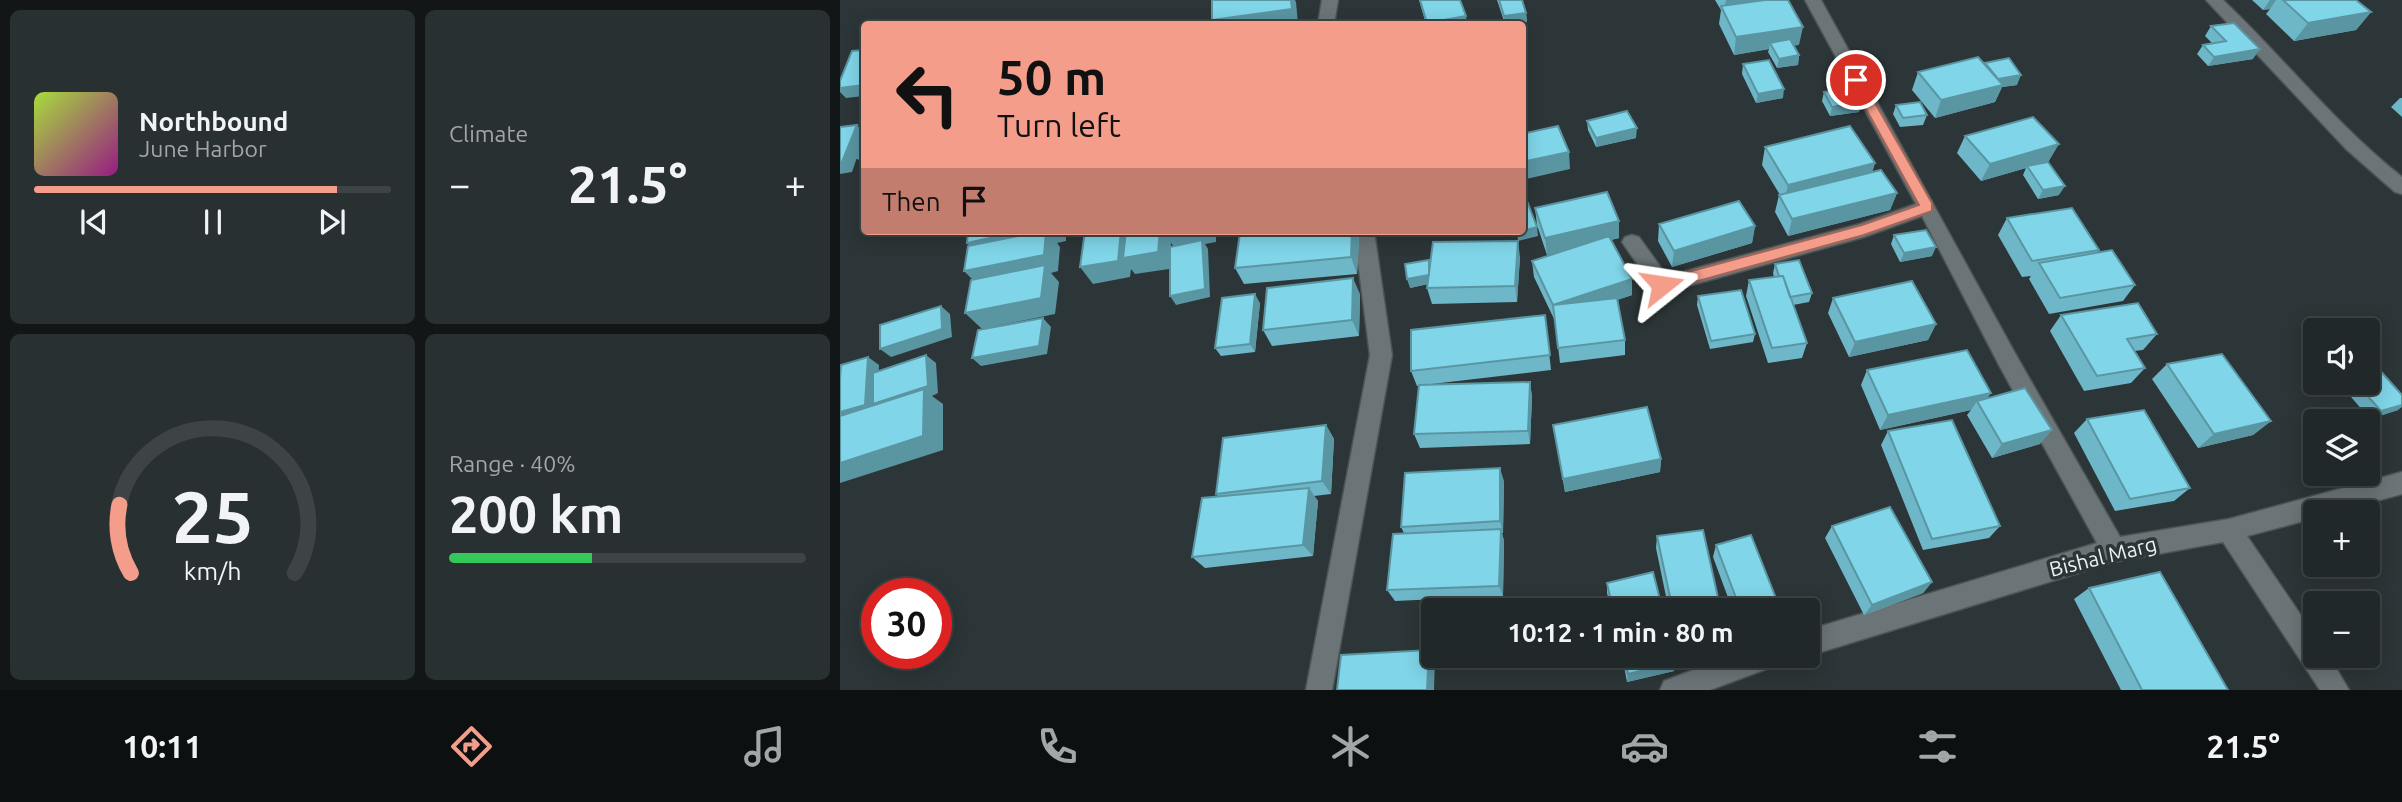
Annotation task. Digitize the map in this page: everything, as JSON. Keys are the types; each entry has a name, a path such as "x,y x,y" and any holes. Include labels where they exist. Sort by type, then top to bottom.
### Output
{"street":[{"path":"1326,21 1330,0"},
{"path":"1813,0 2008,361 2114,550"},
{"path":"2214,0 2247,30 2375,167 2402,187"},
{"path":"1632,242 1662,285 1864,230 1927,207"},
{"path":"1319,690 1381,355 1365,235"},
{"name":"Bishal Marg","path":"1820,639 2114,550 2229,530 2402,483"},
{"path":"2229,530 2336,690"},
{"path":"1673,690 1734,668"}],"building":[{"path":"1212,0 1291,0 1292,9 1212,20"},
{"path":"1420,0 1460,0 1466,16 1438,21 1426,21"},
{"path":"1499,0 1522,0 1526,13 1504,16"},
{"path":"1788,0 1803,27 1736,37 1721,6"},
{"path":"2283,0 2356,0 2371,12 2308,23"},
{"path":"2234,23 2260,49 2214,57 2203,45 2226,41 2211,26"},
{"path":"1790,39 1799,55 1779,59 1770,43"},
{"path":"861,50 861,85 840,88 840,81 852,51"},
{"path":"1978,57 2003,85 1941,100 1918,72"},
{"path":"2009,58 2021,75 1998,79 1985,63"},
{"path":"1769,60 1784,89 1758,94 1743,64"},
{"path":"1853,87 1861,102 1832,107 1824,92"},
{"path":"1920,102 1927,115 1903,118 1896,105"},
{"path":"1627,111 1637,128 1596,138 1587,121"},
{"path":"2033,117 2059,144 1990,164 1965,136"},
{"path":"857,125 842,162 840,163 840,127"},
{"path":"1558,126 1569,152 1526,161 1526,133"},
{"path":"1850,126 1875,163 1788,185 1765,147"},
{"path":"2048,162 2065,186 2043,190 2027,166"},
{"path":"1881,170 1897,193 1792,219 1779,195"},
{"path":"1607,192 1619,221 1545,238 1535,208"},
{"path":"1526,198 1537,227 1526,230"},
{"path":"1739,201 1755,226 1674,251 1659,224"},
{"path":"2072,208 2099,250 2032,261 2007,218"},
{"path":"1926,230 1936,247 1904,253 1894,235"},
{"path":"968,235 1004,235 967,243"},
{"path":"1023,235 1046,235 1044,255 964,271 968,246"},
{"path":"1084,235 1121,235 1118,261 1080,267"},
{"path":"1126,235 1160,235 1158,252 1123,258"},
{"path":"1240,235 1352,235 1351,257 1235,268"},
{"path":"1609,236 1632,279 1553,305 1532,261"},
{"path":"1202,240 1205,289 1170,296 1170,247"},
{"path":"1518,241 1515,286 1427,288 1433,242"},
{"path":"2112,250 2135,285 2060,298 2039,263"},
{"path":"1429,260 1429,275 1407,279 1405,264"},
{"path":"1799,260 1812,293 1790,297 1783,276 1779,276 1775,264"},
{"path":"1045,265 1041,298 965,313 971,280"},
{"path":"1783,276 1807,343 1772,348 1749,280"},
{"path":"1353,278 1352,320 1263,330 1267,288"},
{"path":"1912,281 1936,324 1855,342 1833,298"},
{"path":"1741,290 1755,334 1711,341 1698,296"},
{"path":"1255,294 1250,344 1215,348 1222,298"},
{"path":"1617,298 1625,340 1558,348 1553,305"},
{"path":"2138,303 2157,334 2127,339 2145,368 2097,376 2061,315"},
{"path":"941,306 942,329 880,349 880,325"},
{"path":"1545,315 1550,355 1411,371 1411,330"},
{"path":"1043,318 1039,346 972,358 978,330"},
{"path":"1967,350 1991,393 1888,415 1867,370"},
{"path":"2222,354 2271,421 2214,434 2167,364"},
{"path":"926,355 928,386 873,404 873,373"},
{"path":"868,357 865,405 840,412 841,365"},
{"path":"2380,370 2402,395 2402,405 2381,411 2367,395 2380,395"},
{"path":"1530,382 1528,431 1414,434 1419,385"},
{"path":"2025,388 2052,430 2002,444 1977,401"},
{"path":"924,389 923,436 840,463 840,416"},
{"path":"1647,407 1661,459 1563,479 1553,425"},
{"path":"2144,410 2190,488 2130,499 2087,419"},
{"path":"1952,420 2000,526 1932,539 1888,431"},
{"path":"1326,425 1322,481 1216,494 1223,438"},
{"path":"1500,468 1500,521 1401,527 1405,473"},
{"path":"1309,488 1303,545 1192,557 1202,498"},
{"path":"1890,507 1932,582 1872,605 1832,526"},
{"path":"1501,529 1499,586 1387,590 1393,534"},
{"path":"1703,530 1718,598 1670,598 1657,536"},
{"path":"1751,535 1776,598 1736,598 1716,545"},
{"path":"1653,572 1660,598 1610,598 1607,583"},
{"path":"2160,572 2228,690 2142,690 2089,588"},
{"path":"1421,650 1421,668 1428,668 1427,690 1337,690 1341,655"},
{"path":"1627,668 1652,668 1628,674"}],"route":[{"path":"1662,285 1864,230 1927,207 1856,80"}]}
